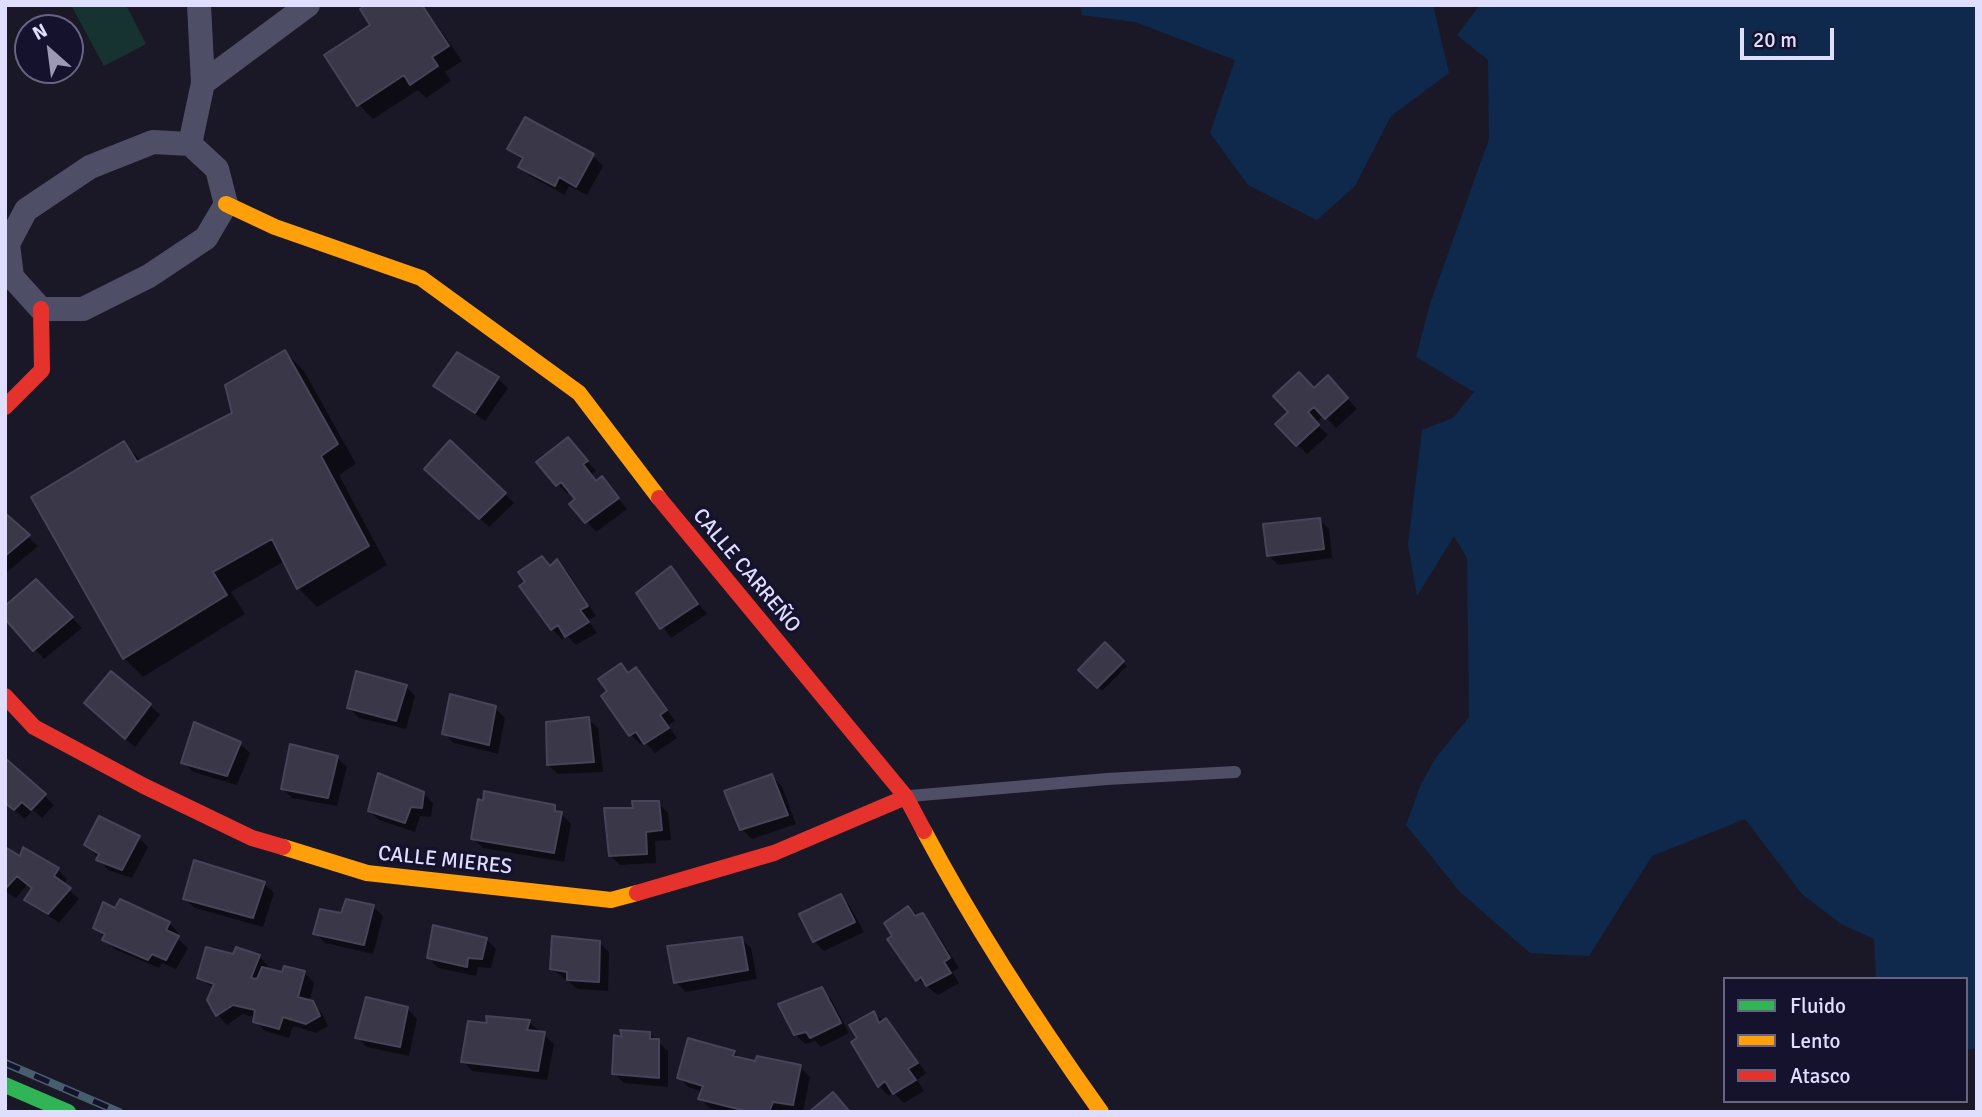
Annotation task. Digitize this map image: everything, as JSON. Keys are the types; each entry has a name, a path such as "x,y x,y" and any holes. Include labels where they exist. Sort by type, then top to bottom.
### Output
{"street":[{"path":"190,144 203,83 199,5"},
{"path":"203,83 308,5"},
{"path":"5,407 42,370 41,309 12,278 7,243 26,210 90,167 153,142 190,144 217,169 226,204 206,238 149,276 83,309 41,309"},
{"name":"CALLE CARREÑO","path":"226,204 275,227 421,278 579,393 663,504 906,797 965,908 1035,1019 1101,1112"},
{"name":"CALLE MIERES","path":"5,696 34,727 144,786 252,838 381,875 611,900 774,853 906,797"},
{"path":"5,1085 68,1112"}],"lane":[{"path":"906,797 1107,779 1234,772"}],"green space":[{"path":"71,5 126,5 146,44 104,66 84,29 84,14 76,14"}],"water":[{"path":"1080,5 1433,5 1449,73 1391,116 1355,186 1317,220 1248,185 1210,133 1235,60 1135,22 1082,15"},
{"path":"1480,5 1977,5 1977,1049 1968,1049 1968,977 1876,977 1874,939 1841,924 1802,894 1745,819 1652,856 1589,956 1530,953 1460,892 1406,825 1421,784 1435,759 1469,717 1467,558 1454,536 1417,596 1408,544 1422,430 1453,418 1474,392 1416,357 1430,304 1489,139 1488,60 1457,35"}],"building":[{"path":"366,5 422,5 449,46 432,57 438,66 410,85 404,75 357,106 324,55 370,25 360,9"},
{"path":"525,117 594,154 576,187 559,177 555,186 518,167 523,158 507,149"},
{"path":"285,350 338,444 321,456 369,546 297,589 272,539 213,572 227,595 123,659 31,497 124,441 137,462 232,413 225,385"},
{"path":"457,352 499,377 475,413 433,386"},
{"path":"1299,372 1314,388 1328,375 1348,398 1325,419 1314,407 1308,412 1319,425 1296,446 1275,424 1288,412 1273,396"},
{"path":"568,437 588,461 583,464 596,481 602,476 619,498 585,523 569,504 575,499 561,482 556,486 536,462"},
{"path":"450,440 506,493 479,519 424,469"},
{"path":"5,513 30,535 5,556"},
{"path":"1320,518 1324,549 1267,556 1263,524"},
{"path":"542,556 550,566 557,559 588,606 580,610 589,622 565,637 558,625 551,630 519,586 525,582 518,572"},
{"path":"671,566 698,604 660,629 636,593"},
{"path":"36,579 73,617 33,651 5,619 5,606"},
{"path":"1105,642 1124,661 1097,688 1078,670"},
{"path":"621,663 628,673 636,667 667,710 660,715 669,728 644,744 636,732 629,736 601,696 607,691 598,679"},
{"path":"111,671 151,704 125,739 84,703"},
{"path":"356,671 407,685 396,721 347,708"},
{"path":"450,694 496,706 489,745 442,734"},
{"path":"589,717 594,762 547,765 546,722"},
{"path":"194,722 241,742 227,776 181,763"},
{"path":"290,744 338,756 328,798 281,789"},
{"path":"5,758 46,794 31,810 22,802 14,810 5,803"},
{"path":"378,773 424,792 422,808 411,807 405,823 368,811"},
{"path":"772,774 788,815 740,830 724,791"},
{"path":"484,791 555,805 555,811 562,812 554,853 471,839 478,799 483,801"},
{"path":"632,801 659,801 662,830 646,832 647,854 609,856 604,808 633,808"},
{"path":"99,816 140,836 122,870 96,860 99,854 84,845"},
{"path":"5,847 20,856 23,847 59,868 54,876 71,888 48,914 24,900 32,888 17,876 5,889"},
{"path":"194,860 265,882 253,918 183,899"},
{"path":"841,894 855,922 813,942 799,914"},
{"path":"120,899 170,922 166,930 179,936 166,960 152,954 148,960 102,940 105,934 93,928 103,902 115,908"},
{"path":"346,899 374,905 364,945 313,934 320,909 341,913"},
{"path":"908,906 915,916 923,913 950,958 944,962 951,973 926,986 921,977 916,981 887,939 892,936 884,923"},
{"path":"433,925 487,938 482,959 468,958 467,967 427,958"},
{"path":"552,936 600,941 599,982 567,980 567,972 550,969"},
{"path":"742,937 748,970 674,983 667,946"},
{"path":"206,947 233,954 236,947 260,955 251,978 257,979 262,967 282,972 284,966 305,971 298,997 313,1001 320,1016 306,1024 283,1017 279,1029 253,1022 255,1010 233,1005 216,1016 207,1000 214,984 197,978"},
{"path":"822,987 841,1023 810,1038 806,1032 794,1035 778,1004"},
{"path":"366,997 408,1007 400,1047 355,1038"},
{"path":"874,1011 879,1023 886,1018 918,1063 908,1069 916,1080 893,1094 885,1081 878,1087 851,1042 857,1038 849,1025"},
{"path":"486,1016 530,1020 527,1030 545,1032 538,1071 461,1062 468,1021 487,1023"},
{"path":"620,1030 650,1032 650,1039 659,1039 659,1078 612,1074 614,1035 622,1037"},
{"path":"688,1038 735,1051 733,1056 755,1061 757,1056 801,1065 793,1105 773,1102 769,1112 750,1112 698,1099 703,1086 677,1078"},
{"path":"833,1092 850,1112 809,1112"}],"railway":[{"path":"5,1063 119,1112"}],"traffic: fast":[{"path":"5,1085 68,1112"}],"traffic: slow":[{"path":"226,204 275,227 421,278 579,393 659,498"},
{"path":"924,831 1008,974 1101,1112"},
{"path":"283,847 367,873 611,900 637,893"}],"traffic: jam":[{"path":"5,407 42,370 41,309"},
{"path":"659,498 906,797 924,831"},
{"path":"5,696 34,727 144,786 252,838 283,847"},
{"path":"637,893 774,853 906,797"}]}
